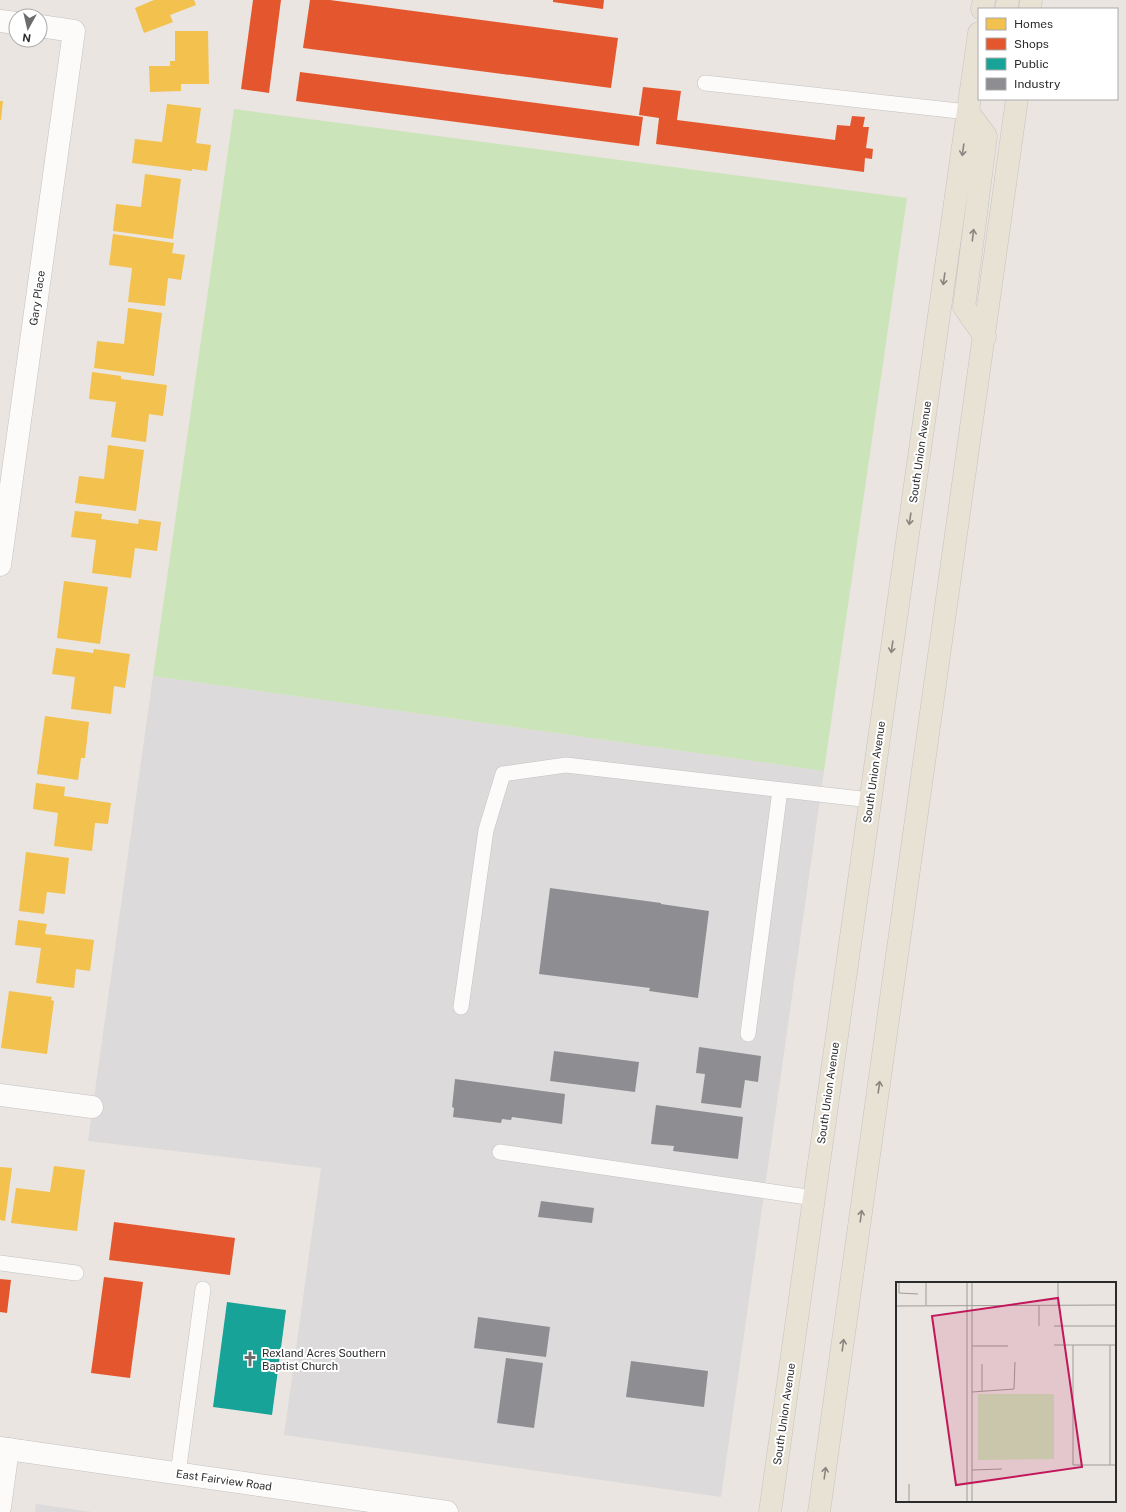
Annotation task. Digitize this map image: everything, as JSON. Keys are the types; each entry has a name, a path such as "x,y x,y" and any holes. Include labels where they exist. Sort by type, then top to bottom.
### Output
{"main road":[{"name":"South Union Avenue","path":"770,1512 978,40"},
{"path":"820,1512 1017,100"},
{"path":"968,112 986,136 964,307 985,337"}],"street":[{"name":"Gary Place","path":"0,565 74,31 48,27"},
{"path":"0,1095 92,1107"},
{"path":"0,1507 4,1449"},
{"name":"East Fairview Road","path":"4,1449 447,1512"}],"lane":[{"path":"705,83 968,112"},
{"path":"461,1007 486,830 503,774 566,765 870,800"},
{"path":"748,1034 780,790"},
{"path":"500,1152 814,1198"},
{"path":"0,1264 76,1274"},
{"path":"178,1474 203,1290"}],"shaded area":[{"path":"153,676 824,771 721,1497 284,1435 321,1168 88,1141"},
{"path":"36,1504 92,1512 35,1512"}],"green space":[{"path":"234,109 907,198 824,771 153,676"}],"building: Homes":[{"path":"154,0 194,0 196,5 170,15 173,22 144,33 135,8"},
{"path":"175,31 208,31 209,84 181,84 181,91 150,92 149,66 170,66 170,61 175,61"},
{"path":"0,101 3,101 1,120 0,120"},
{"path":"167,104 201,108 196,143 211,145 207,171 192,169 192,171 132,163 135,139 162,142"},
{"path":"145,174 181,179 173,239 113,231 116,204 141,207"},
{"path":"113,234 174,243 172,253 185,255 181,280 168,278 165,306 128,302 132,268 109,265"},
{"path":"128,308 162,313 154,376 94,368 97,341 124,344"},
{"path":"92,372 121,376 121,379 167,385 163,416 149,414 146,442 111,437 116,402 89,399"},
{"path":"108,445 144,450 136,511 75,503 79,476 104,479"},
{"path":"75,511 102,514 101,519 138,524 139,519 161,522 157,551 135,548 131,578 92,573 96,540 71,537"},
{"path":"64,581 108,587 100,644 57,638"},
{"path":"56,648 93,653 94,649 130,654 125,688 114,686 111,714 71,709 75,677 52,674"},
{"path":"45,716 89,722 85,758 81,758 78,780 37,774"},
{"path":"36,783 65,787 64,796 111,803 108,824 95,823 92,851 54,846 58,813 33,809"},
{"path":"26,852 69,858 65,894 47,892 44,914 19,911"},
{"path":"18,920 47,924 45,934 94,940 90,971 76,969 74,988 36,983 41,948 15,945"},
{"path":"9,991 52,997 51,1000 54,1001 47,1054 1,1048"},
{"path":"54,1166 85,1170 77,1231 11,1223 16,1188 50,1192"},
{"path":"0,1167 12,1168 5,1221 0,1220"}],"building: Shops":[{"path":"253,0 281,0 269,93 241,89"},
{"path":"310,0 330,0 618,38 611,88 303,48"},
{"path":"553,0 604,0 603,9 553,2"},
{"path":"300,72 643,117 639,146 296,101"},
{"path":"643,87 681,91 677,120 835,140 837,125 850,126 852,116 865,117 863,127 869,127 866,148 873,149 872,159 865,158 864,172 656,144 659,118 639,115"},
{"path":"114,1222 235,1238 230,1275 109,1260"},
{"path":"104,1277 143,1282 130,1378 91,1373"},
{"path":"0,1279 11,1280 7,1313 0,1312"}],"building: Public":[{"name":"Rexland Acres Southern Baptist Church","path":"227,1302 286,1310 272,1415 213,1407"}],"building: Industry":[{"path":"550,888 709,911 698,998 649,991 650,988 539,974"},
{"path":"699,1047 761,1056 758,1082 745,1080 741,1108 701,1103 705,1074 696,1073"},
{"path":"554,1051 639,1062 635,1092 550,1081"},
{"path":"455,1079 565,1094 562,1124 512,1117 511,1120 502,1119 501,1123 453,1117 454,1108 452,1107"},
{"path":"656,1105 743,1117 738,1159 673,1151 674,1146 651,1144"},
{"path":"541,1201 594,1208 592,1223 538,1217"},
{"path":"478,1317 550,1327 546,1357 474,1348"},
{"path":"506,1358 543,1363 534,1428 497,1423"},
{"path":"631,1361 708,1371 704,1407 626,1397"}],"place":[{"name":"Rexland Acres Southern Baptist Church","path":"250,1359"}]}
